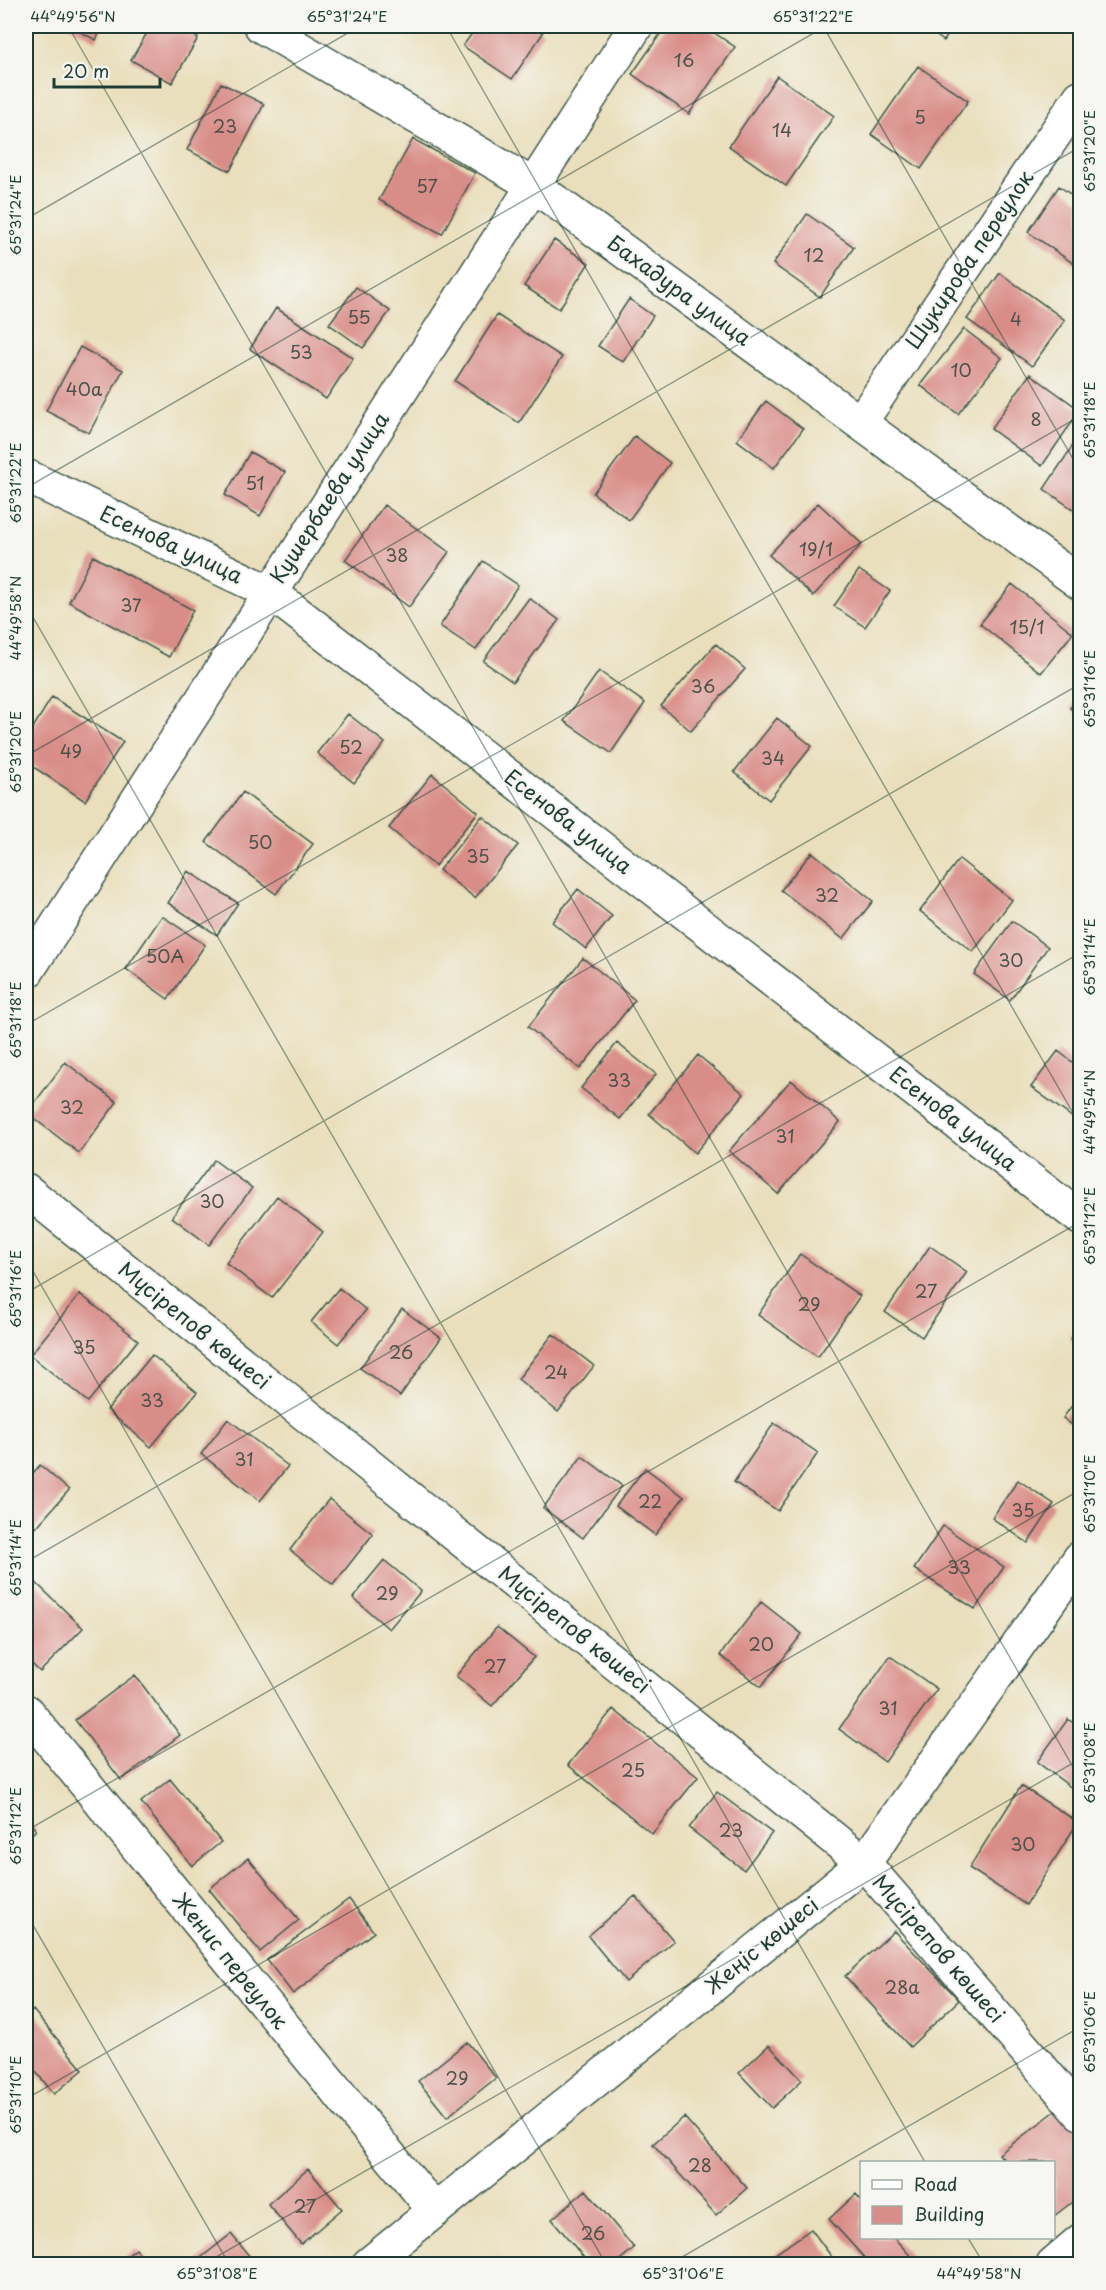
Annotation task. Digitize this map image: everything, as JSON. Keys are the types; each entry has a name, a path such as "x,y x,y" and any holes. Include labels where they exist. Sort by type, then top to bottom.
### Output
{"street":[{"name":"Бахадура улица","path":"261,26 533,185 1080,584"},
{"name":"Кушербаева улица","path":"26,973 636,26"},
{"name":"Шукирова переулок","path":"860,423 1080,97"},
{"name":"Есенова улица","path":"26,476 270,592 1080,1218"},
{"name":"Мүсірепов көшесі","path":"26,1190 864,1863 1080,2113"},
{"name":"Жеңіс көшесі","path":"369,2265 864,1863 1080,1558"},
{"name":"Женис переулок","path":"26,1711 435,2211"},
{"path":"1053,2265 1080,2241"}],"building":[{"path":"68,26 103,26 96,40"},
{"path":"151,26 177,26 198,38 172,83 131,60"},
{"path":"477,26 532,26 543,33 512,79 463,46"},
{"path":"666,26 704,26 735,47 689,114 632,74"},
{"path":"922,26 954,26 944,41"},
{"path":"918,66 968,101 921,169 871,134"},
{"path":"777,76 834,116 786,186 729,146"},
{"path":"221,83 264,104 230,171 187,150"},
{"path":"413,139 475,173 442,234 379,200"},
{"path":"1059,186 1080,201 1080,268 1028,232"},
{"path":"807,214 854,247 820,297 773,264"},
{"path":"554,240 589,263 559,309 524,286"},
{"path":"1000,273 1065,320 1032,366 967,319"},
{"path":"356,287 390,311 363,348 329,324"},
{"path":"629,299 653,316 623,362 598,346"},
{"path":"276,308 353,358 326,399 250,349"},
{"path":"497,315 562,357 519,423 455,381"},
{"path":"964,329 1002,358 958,414 920,385"},
{"path":"80,347 123,370 89,433 46,411"},
{"path":"1030,374 1080,410 1042,466 991,429"},
{"path":"766,401 803,429 774,468 737,440"},
{"path":"1080,435 1080,514 1044,489"},
{"path":"635,436 670,463 629,520 593,493"},
{"path":"250,452 285,472 260,516 225,495"},
{"path":"818,503 862,544 813,596 769,555"},
{"path":"384,505 449,552 409,607 345,560"},
{"path":"93,556 193,610 169,657 69,602"},
{"path":"483,561 518,585 476,650 440,626"},
{"path":"859,570 890,591 865,627 834,606"},
{"path":"1012,584 1073,633 1041,673 980,624"},
{"path":"529,598 559,620 513,682 483,661"},
{"path":"716,644 745,669 691,731 661,706"},
{"path":"599,671 645,703 611,753 564,721"},
{"path":"1080,696 1080,717 1070,708"},
{"path":"52,697 123,742 85,801 26,762 26,739"},
{"path":"348,714 385,743 354,783 317,753"},
{"path":"777,718 812,746 769,800 734,772"},
{"path":"432,774 478,812 435,866 389,828"},
{"path":"243,792 313,844 276,894 206,842"},
{"path":"482,816 518,845 475,898 439,870"},
{"path":"812,852 873,901 843,939 781,890"},
{"path":"959,859 1012,900 973,952 920,911"},
{"path":"188,871 238,903 217,935 168,903"},
{"path":"578,889 612,916 586,949 552,922"},
{"path":"162,916 205,945 168,999 126,969"},
{"path":"1012,921 1048,947 1010,1000 974,974"},
{"path":"583,958 635,1000 580,1069 528,1027"},
{"path":"617,1043 656,1074 620,1119 581,1088"},
{"path":"1058,1051 1080,1068 1080,1123 1031,1087"},
{"path":"698,1055 744,1094 695,1153 649,1114"},
{"path":"65,1062 117,1102 79,1153 27,1113"},
{"path":"791,1080 840,1122 778,1194 729,1151"},
{"path":"214,1160 252,1188 209,1245 172,1217"},
{"path":"277,1196 323,1232 272,1298 226,1263"},
{"path":"930,1246 967,1272 922,1337 885,1312"},
{"path":"800,1254 860,1296 818,1357 758,1315"},
{"path":"339,1288 366,1310 338,1344 311,1322"},
{"path":"80,1294 138,1340 88,1402 30,1355"},
{"path":"402,1309 441,1338 400,1396 360,1368"},
{"path":"1080,1325 1080,1347 1070,1339"},
{"path":"553,1334 594,1366 558,1412 518,1379"},
{"path":"152,1355 197,1392 151,1447 107,1410"},
{"path":"1080,1394 1080,1431 1063,1418"},
{"path":"228,1419 288,1466 260,1501 201,1454"},
{"path":"774,1423 818,1453 778,1511 734,1482"},
{"path":"582,1456 622,1486 583,1538 543,1508"},
{"path":"40,1465 69,1490 26,1539 26,1481"},
{"path":"645,1468 684,1497 655,1535 616,1506"},
{"path":"1018,1480 1054,1504 1028,1543 992,1518"},
{"path":"329,1499 373,1534 333,1585 290,1550"},
{"path":"943,1526 1004,1567 975,1609 914,1569"},
{"path":"384,1560 421,1591 389,1629 353,1598"},
{"path":"30,1577 83,1628 40,1672 26,1658 26,1582"},
{"path":"761,1602 802,1634 761,1687 720,1655"},
{"path":"497,1627 534,1657 492,1706 456,1676"},
{"path":"890,1656 937,1689 885,1762 839,1729"},
{"path":"135,1675 180,1735 121,1780 75,1720"},
{"path":"613,1709 698,1777 652,1834 568,1765"},
{"path":"1068,1719 1080,1728 1080,1794 1037,1762"},
{"path":"170,1779 221,1842 192,1866 141,1802"},
{"path":"1021,1786 1078,1822 1026,1905 969,1868"},
{"path":"717,1792 772,1833 744,1870 689,1828"},
{"path":"26,1818 36,1830 26,1840"},
{"path":"248,1858 299,1920 260,1952 209,1889"},
{"path":"635,1896 674,1941 626,1982 588,1936"},
{"path":"349,1899 374,1932 293,1994 267,1960"},
{"path":"894,1931 959,2000 910,2047 845,1976"},
{"path":"33,2010 83,2070 54,2094 26,2060 26,2017"},
{"path":"467,2042 496,2078 447,2117 418,2081"},
{"path":"769,2045 802,2080 772,2108 739,2073"},
{"path":"1062,2106 1080,2131 1080,2196 1055,2215 1055,2161 1005,2161 999,2154"},
{"path":"684,2117 747,2188 716,2215 653,2144"},
{"path":"308,2169 342,2209 301,2244 268,2204"},
{"path":"586,2190 634,2248 615,2264 589,2264 552,2219"},
{"path":"856,2194 860,2199 860,2239 895,2239 918,2264 870,2264 829,2219"},
{"path":"811,2229 837,2264 761,2264"},
{"path":"231,2234 256,2264 193,2264"},
{"path":"136,2249 149,2264 117,2264"}]}
